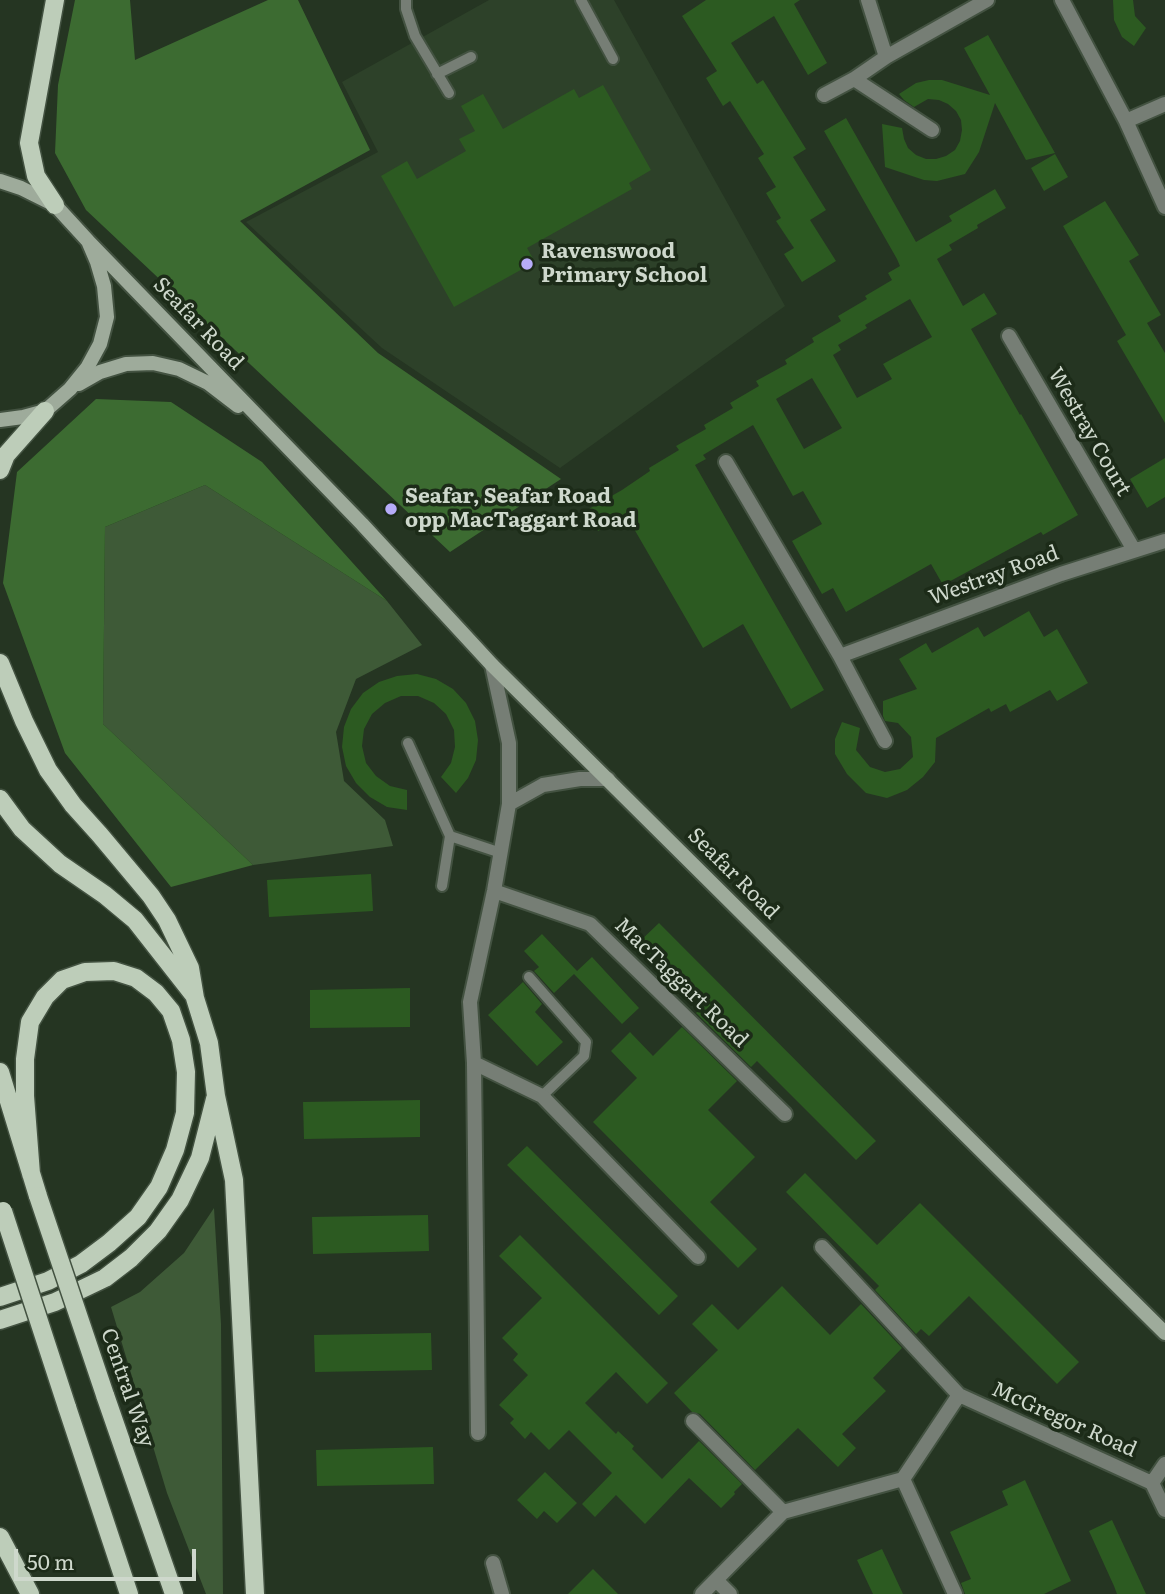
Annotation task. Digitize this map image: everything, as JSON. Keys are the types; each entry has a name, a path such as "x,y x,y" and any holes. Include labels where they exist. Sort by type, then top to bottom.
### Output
{"main road":[{"path":"54,0 29,143 36,176 55,205"},
{"path":"0,470 6,455 45,411"},
{"path":"0,663 48,770 73,805 138,879 167,920 190,968 195,998 209,1043 216,1096 234,1180 256,1594"},
{"path":"0,799 22,829 60,864 135,920 195,998"},
{"path":"0,1297 48,1281 81,1264 109,1243 138,1217 159,1187 175,1150 185,1113 186,1072 181,1040 172,1011 156,993 136,978 114,971 85,972 62,981 45,998 30,1022 25,1059 25,1096 31,1174"},
{"path":"0,1072 31,1174"},
{"path":"0,1320 55,1302 105,1279 158,1231 180,1200 200,1158 216,1096"},
{"name":"Central Way","path":"31,1174 174,1594"},
{"path":"1,1206 129,1594"},
{"path":"0,1537 30,1594"}],"street":[{"path":"868,0 886,57"},
{"path":"824,95 987,0"},
{"path":"1062,0 1126,121 1165,207"},
{"path":"854,79 932,130"},
{"path":"1126,121 1165,104"},
{"path":"4,182 55,205"},
{"name":"Seafar Road","path":"55,205 362,524 492,665 1163,1334"},
{"path":"0,420 45,411 70,389 87,368 100,344 107,317 104,286 88,241"},
{"name":"Westray Court","path":"1009,337 1134,550"},
{"name":"Seafar Road","path":"70,389 100,372 126,364 153,363 179,369 208,383 278,436"},
{"path":"726,461 840,656 885,740"},
{"name":"Westray Road","path":"840,656 1061,574 1165,541"},
{"path":"478,1433 474,1063 470,1002 509,804 509,743 492,665"},
{"path":"509,804 543,785 580,779 608,779"},
{"name":"MacTaggart Road","path":"494,891 590,924 785,1114"},
{"path":"474,1063 542,1096 698,1256"},
{"name":"McGregor Road","path":"822,1247 959,1395 1159,1479 1165,1510"},
{"name":"McGregor Road","path":"903,1479 959,1395"},
{"path":"692,1421 783,1512"},
{"path":"1159,1479 1165,1464"},
{"path":"702,1594 783,1512 903,1479 955,1594"},
{"path":"493,1563 502,1594"},
{"path":"716,1580 730,1594"}],"lane":[{"path":"406,0 406,9 415,36 449,93"},
{"path":"581,0 613,59"},
{"path":"438,74 471,57"},
{"path":"408,743 450,836 442,886"},
{"path":"450,836 501,853"},
{"path":"529,977 586,1042 584,1056 542,1096"}],"shaded area":[{"name":"Ravenswood Primary School","path":"489,0 614,0 785,306 560,468 382,348 246,222 378,152 342,82"},
{"path":"205,485 387,601 422,645 356,679 336,732 344,781 385,820 393,846 253,865 103,724 105,527"},
{"path":"214,1208 221,1324 223,1594 206,1594 167,1493 111,1307 140,1292 184,1253"}],"green space":[{"path":"75,0 130,0 135,60 268,0 298,0 370,150 240,221 378,353 561,479 450,552 86,210 55,153 58,85"},
{"path":"96,399 171,402 262,462 387,601 205,485 105,527 103,724 253,865 171,887 65,753 3,583 17,472"}],"building":[{"path":"706,0 800,0 794,4 827,63 808,75 774,16 731,43 757,84 763,80 806,149 793,157 826,210 810,220 836,261 802,282 784,254 794,248 776,221 781,218 766,193 776,187 758,158 764,154 730,101 723,106 706,78 717,71 682,16"},
{"path":"1113,0 1133,0 1135,16 1146,28 1134,46 1122,37 1114,20"},
{"path":"988,35 1055,153 1026,160 995,103 979,152 965,174 937,181 924,180 885,167 882,124 902,128 908,148 926,159 946,156 955,150 962,130 956,111 939,100 928,99 914,107 899,94 916,83 942,80 990,95 964,48"},
{"path":"603,85 651,170 629,183 632,189 527,248 535,262 454,307 381,176 407,161 417,179 466,151 459,139 475,131 461,106 483,94 503,129 574,89 579,98"},
{"path":"846,118 916,242 952,221 949,216 995,189 1006,208 949,245 952,250 937,259 963,306 984,293 997,314 971,329 1078,515 943,585 931,564 846,612 833,588 822,594 792,541 822,524 803,491 793,496 753,425 703,455 706,459 695,465 824,690 791,709 743,624 703,648 626,515 598,531 587,510 622,490 650,471 649,468 679,450 676,446 706,429 704,425 733,408 730,403 759,386 756,381 787,364 785,360 814,342 812,338 841,321 838,316 892,280 888,273 900,266 897,259 824,131","holes":["910,299 932,337 883,364 892,379 857,398 833,355 841,350 838,345 867,328 865,325","812,378 842,428 804,449 776,399"]},
{"path":"1055,154 1068,177 1044,191 1031,168"},
{"path":"1105,201 1139,255 1129,261 1161,315 1147,323 1165,353 1165,423 1117,341 1126,335 1063,226"},
{"path":"1165,458 1165,497 1147,508 1130,479"},
{"path":"1029,611 1044,637 1057,629 1088,683 1057,701 1050,690 1010,712 1006,704 991,712 989,708 936,738 935,762 923,777 907,790 887,798 866,793 847,774 835,754 835,739 842,722 860,728 856,750 870,767 885,772 900,769 913,757 911,737 898,723 885,721 883,716 883,701 917,689 899,659 926,643 932,653 978,627 984,637"},
{"path":"417,674 436,679 453,689 466,703 475,721 478,740 476,760 468,778 456,793 441,777 451,763 455,747 454,730 446,714 434,703 418,696 401,696 385,703 372,714 364,729 362,746 366,763 376,776 390,786 407,790 407,810 387,807 370,797 356,783 346,766 342,747 344,727 351,709 363,693 379,682 397,676"},
{"path":"371,874 373,911 269,917 267,880"},
{"path":"659,923 876,1141 856,1160 757,1061 751,1067 696,1013 703,1006 639,942"},
{"path":"542,934 577,971 592,957 639,1008 622,1024 574,974 554,993 534,971 539,967 524,951"},
{"path":"523,982 542,1004 535,1012 563,1042 537,1066 488,1015"},
{"path":"410,988 410,1027 310,1028 310,990"},
{"path":"682,1027 737,1081 708,1110 755,1157 710,1202 757,1249 738,1268 593,1122 637,1078 611,1051 630,1032 653,1056"},
{"path":"420,1100 420,1137 304,1139 303,1102"},
{"path":"527,1146 678,1296 659,1315 507,1165"},
{"path":"805,1173 877,1245 920,1203 1079,1362 1057,1384 969,1296 929,1336 921,1329 916,1334 875,1290 879,1286 786,1192"},
{"path":"428,1215 429,1251 313,1254 312,1217"},
{"path":"520,1235 668,1383 647,1404 616,1372 585,1403 616,1434 618,1431 634,1446 632,1449 662,1479 699,1441 742,1484 721,1508 689,1478 645,1524 616,1495 595,1517 582,1504 612,1473 569,1430 549,1450 531,1432 525,1439 510,1423 514,1419 499,1405 528,1375 513,1360 518,1354 502,1338 542,1298 499,1256"},
{"path":"782,1286 830,1335 861,1304 902,1348 873,1378 886,1391 842,1434 856,1448 838,1467 798,1428 755,1470 700,1414 692,1412 674,1393 718,1350 692,1324 712,1304 738,1330"},
{"path":"431,1333 432,1370 315,1372 314,1335"},
{"path":"433,1447 434,1484 317,1486 316,1450"},
{"path":"545,1472 577,1503 557,1523 544,1511 537,1519 517,1500"},
{"path":"1025,1480 1071,1581 1044,1594 965,1594 961,1583 971,1579 950,1532 1008,1505 1002,1491"},
{"path":"1112,1520 1146,1594 1117,1594 1089,1531"},
{"path":"882,1549 903,1594 873,1594 857,1560"},
{"path":"593,1569 618,1594 568,1594"}],"place":[{"name":"Ravenswood Primary School","path":"527,264"},
{"name":"Seafar, Seafar Road opp MacTaggart Road","path":"391,509"}]}
